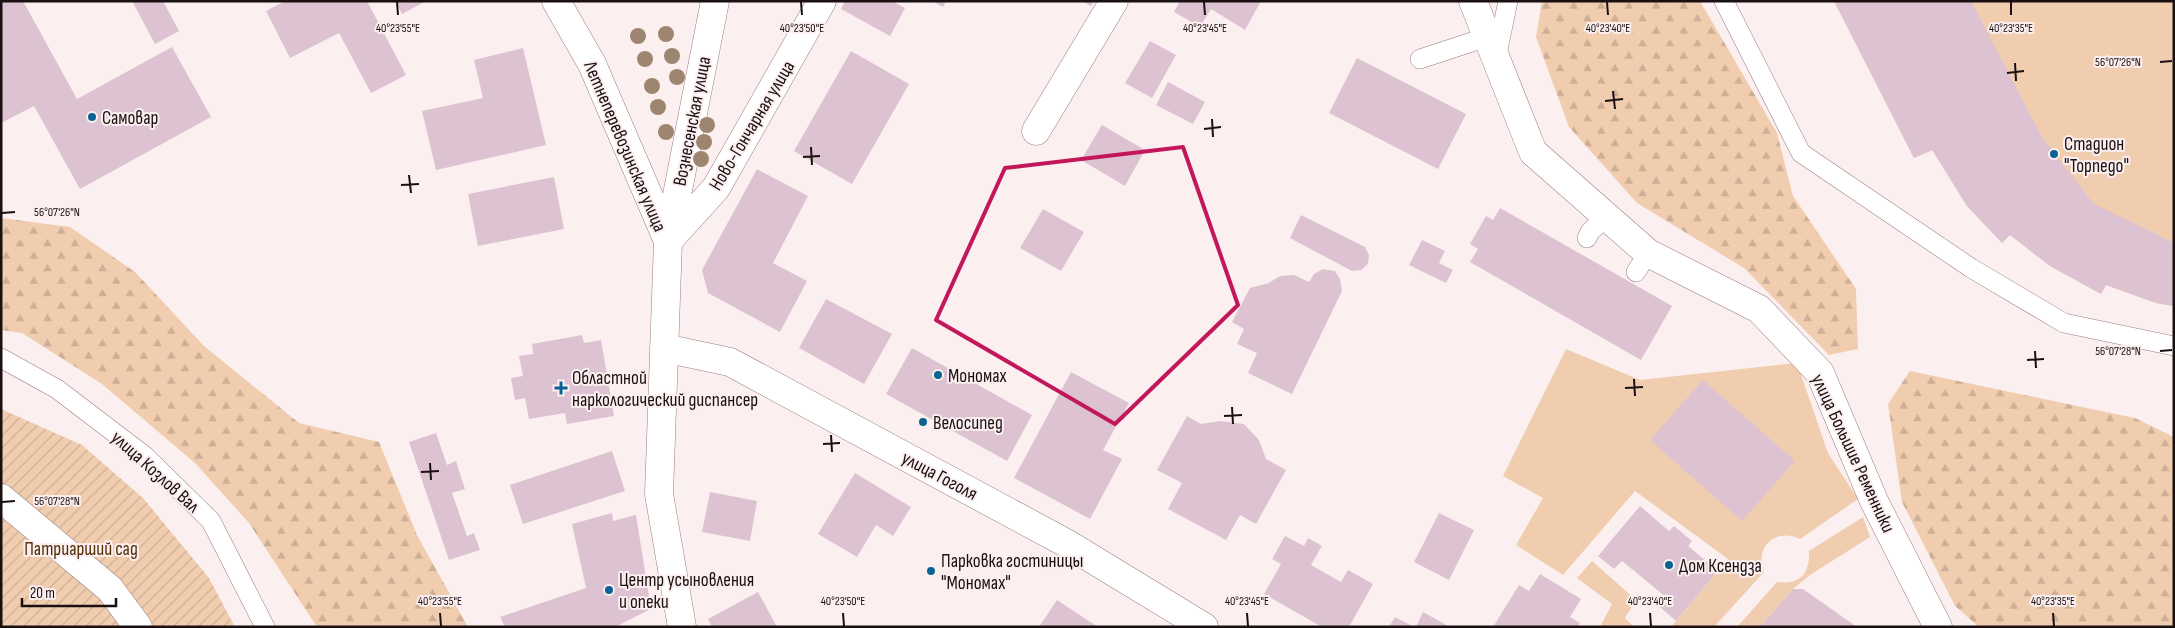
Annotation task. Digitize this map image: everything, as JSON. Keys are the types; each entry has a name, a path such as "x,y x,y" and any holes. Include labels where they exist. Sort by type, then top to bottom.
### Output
{"street":[{"name":"Летнеперевозинская улица","path":"556,1 592,64 668,241 659,494 682,627"},
{"name":"Вознесенская улица","path":"668,241 714,1"},
{"name":"Ново-Гончарная улица","path":"668,241 716,188 822,1"},
{"path":"1036,131 1114,1"},
{"name":"улица Большие Ременники","path":"1473,1 1533,152 1606,216 1642,262 1759,309 1820,373 1874,501 1938,627"},
{"name":"улица Гоголя","path":"664,348 730,362 1066,543 1204,627"},
{"path":"1,498 110,589 138,627"}],"lane":[{"path":"1420,59 1492,48 1508,1"},
{"path":"1724,1 1800,152 1971,268 2064,323 2174,346"},
{"path":"1587,238 1590,232 1606,216"},
{"name":"улица Козлов Вал","path":"1,358 57,389 145,456 211,521 266,627"}],"highlighted area":[{"path":"1183,147 1238,305 1115,424 936,320 1005,168"}],"green space":[{"path":"1542,1 1700,1 1777,133 1793,196 1856,289 1858,349 1829,355 1744,268 1637,203 1569,127 1536,37"},
{"name":"Стадион \"Торпедо\"","path":"1834,1 2174,1 2174,306 2156,303 2106,285 2101,294 2050,266 2010,235 2002,243 1967,206 1933,150 1914,158"},
{"path":"1,218 70,227 135,272 204,346 299,423 379,442 417,535 468,627 317,627 249,523 196,464 102,384 22,333 1,330"},
{"path":"1566,349 1640,380 1797,363 1828,453 1858,499 1800,539 1783,536 1769,542 1762,555 1764,572 1714,627 1671,627 1728,559 1635,491 1563,575 1516,545 1543,498 1503,476"},
{"path":"1910,371 2135,418 2174,437 2174,627 1979,627 1955,606 1902,502 1888,404"},
{"name":"Патриарший сад","path":"1,409 82,445 143,498 209,578 235,627 1,627"},
{"path":"1863,517 1870,537 1810,575 1793,589 1760,627 1737,627 1777,582 1792,582 1802,576 1808,566 1809,551"},
{"path":"1592,561 1636,600 1625,618 1634,627 1600,627 1612,604 1577,578"}],"building":[{"path":"1,1 23,1 77,99 172,47 211,117 80,189 34,106 1,123"},
{"path":"132,1 163,1 179,31 155,44"},
{"path":"285,1 367,1 406,75 371,93 339,33 290,58 266,11"},
{"path":"395,1 426,1 402,14"},
{"path":"845,1 892,1 905,8 890,36 841,9"},
{"path":"932,1 946,1 943,7"},
{"path":"1082,1 1094,1 1091,6"},
{"path":"1180,1 1261,1 1245,30 1211,9 1200,27 1174,12"},
{"path":"1834,1 1971,1 2042,137 2093,203 2174,243 2174,306 2156,303 2106,285 2101,294 2050,266 2010,235 2002,243 1967,206 1932,150 1914,158"},
{"path":"1150,41 1176,55 1152,98 1125,83"},
{"path":"523,48 546,145 436,170 422,111 483,98 474,60"},
{"path":"851,51 909,84 852,184 794,151"},
{"path":"1357,58 1466,114 1438,169 1329,113"},
{"path":"1168,82 1205,102 1193,124 1156,105"},
{"path":"1102,125 1145,150 1125,186 1081,160"},
{"path":"757,169 808,196 773,263 807,281 780,332 708,293 702,270"},
{"path":"554,177 564,229 478,246 468,194"},
{"path":"1500,208 1672,306 1641,360 1470,262 1478,249 1470,244 1486,216 1493,220"},
{"path":"1043,209 1084,232 1061,271 1020,248"},
{"path":"1301,215 1365,247 1369,255 1368,264 1361,270 1352,271 1290,238"},
{"path":"1422,240 1445,251 1439,263 1453,270 1446,283 1409,265"},
{"path":"1323,269 1335,271 1340,279 1342,291 1292,394 1248,373 1257,353 1237,344 1244,329 1232,322 1250,288 1269,283 1280,276 1294,275 1309,282 1314,274"},
{"path":"826,299 892,334 864,384 799,348"},
{"name":"Областной наркологический диспансер","path":"582,335 584,343 601,340 614,416 567,424 565,413 529,419 525,398 515,400 511,378 523,376 519,356 533,354 532,344"},
{"path":"912,348 1032,415 1007,461 886,394"},
{"path":"1071,372 1129,403 1103,450 1122,459 1090,519 1014,478"},
{"path":"1703,380 1795,461 1742,521 1650,440"},
{"path":"1187,416 1201,424 1221,421 1244,424 1259,440 1266,459 1286,470 1256,524 1240,515 1226,540 1168,509 1182,483 1157,470"},
{"path":"436,433 447,465 456,461 465,489 452,493 467,536 474,533 480,550 449,560 409,442"},
{"path":"612,451 625,491 523,524 510,485"},
{"path":"855,473 911,507 893,536 876,525 857,557 818,534"},
{"path":"710,492 757,501 750,541 702,532"},
{"name":"Дом Ксендза","path":"1640,506 1669,531 1674,526 1692,541 1688,546 1718,571 1676,621 1660,607 1667,598 1622,561 1614,569 1598,556"},
{"path":"612,513 613,521 636,515 651,609 615,627 505,627 500,617 586,588 572,524"},
{"path":"1439,513 1474,530 1449,580 1414,562"},
{"path":"1285,536 1304,546 1308,538 1322,546 1311,565 1341,582 1348,570 1373,584 1349,627 1322,627 1264,594 1281,564 1272,559"},
{"path":"1540,574 1581,599 1570,617 1580,623 1578,627 1493,627 1519,585 1529,591"},
{"path":"1793,589 1803,589 1857,627 1760,627"},
{"path":"758,592 777,627 712,627 708,619"},
{"path":"1057,600 1098,627 1039,627"},
{"path":"1423,612 1450,627 1416,627"},
{"path":"1395,617 1414,627 1389,627"}],"place":[{"name":"Самовар","path":"92,117"},
{"name":"Стадион \"Торпедо\"","path":"2054,154"},
{"name":"Мономах","path":"938,375"},
{"name":"Областной наркологический диспансер","path":"561,388"},
{"name":"Велосипед","path":"923,422"},
{"name":"Дом Ксендза","path":"1669,565"},
{"name":"Парковка гостиницы \"Мономах\"","path":"931,571"},
{"name":"Центр усыновления и опеки","path":"609,590"}]}
